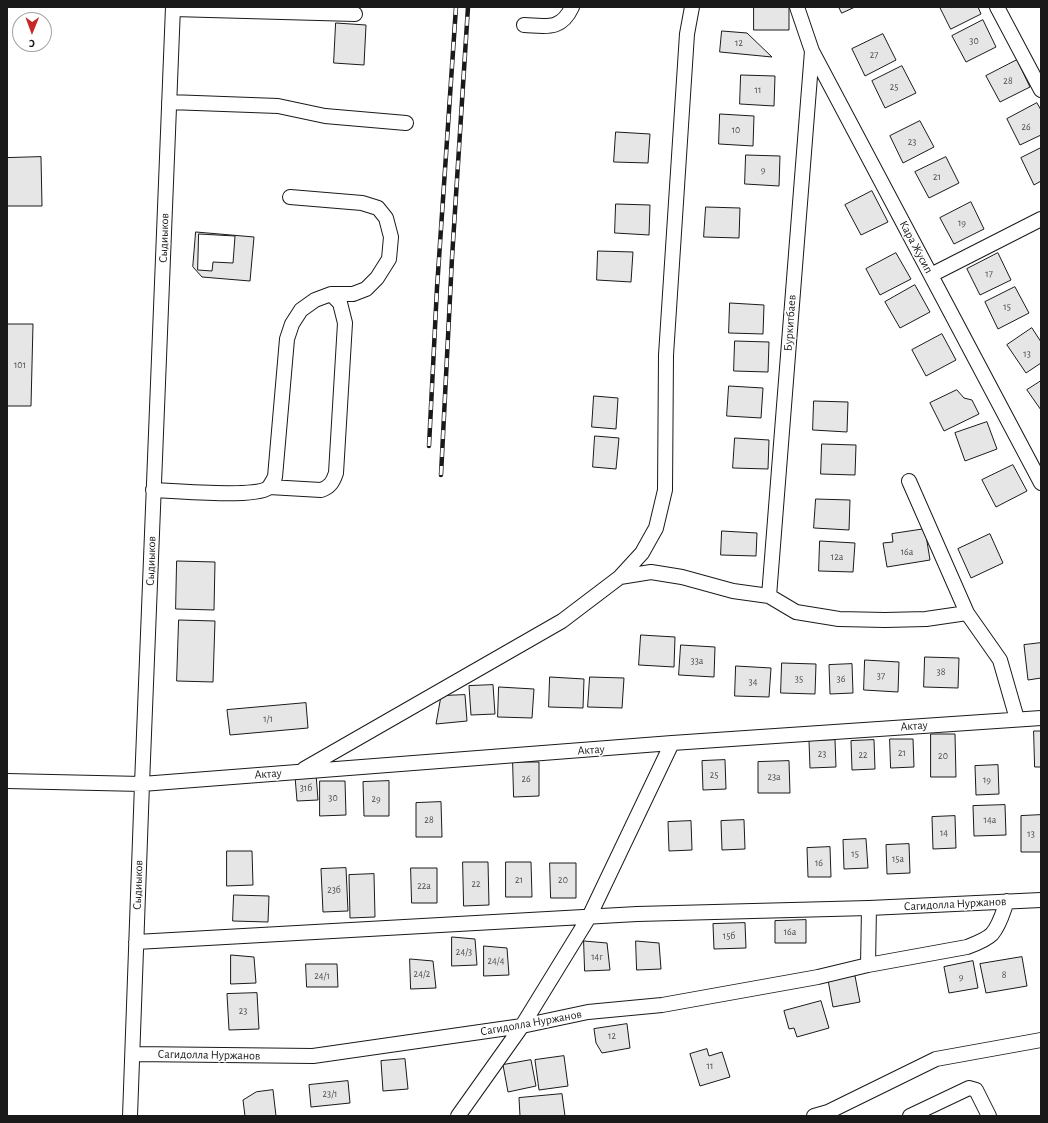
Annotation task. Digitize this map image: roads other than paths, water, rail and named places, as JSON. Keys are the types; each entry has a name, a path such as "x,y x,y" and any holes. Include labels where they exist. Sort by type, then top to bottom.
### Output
{"street":[{"path":"524,25 550,26 558,23 567,18 572,7"},
{"path":"300,772 562,621 620,577 642,553 656,528 665,490 666,355 687,34 692,7"},
{"name":"Кара Жусип","path":"797,7 812,51 1041,483"},
{"path":"998,7 1041,90"},
{"path":"173,8 355,14"},
{"name":"Сыдиыков","path":"130,1116 173,8"},
{"name":"Буркитбаев","path":"769,596 812,51"},
{"path":"169,102 278,106 325,116 406,123"},
{"path":"269,487 275,477 287,338 292,324 301,310 315,300 331,294 353,294 366,289 377,278 389,259 390,237 386,218 378,208 362,203 290,197"},
{"path":"931,274 1041,219"},
{"path":"154,490 240,493 258,492 269,487 321,490 328,487 333,481 336,473 346,323 340,303 331,294"},
{"path":"909,481 967,613 1000,660 1017,719"},
{"path":"620,577 651,572 682,577 733,591 769,596 796,612 838,619 926,619 967,613"},
{"name":"Актау","path":"7,781 142,784 672,743 1041,718"},
{"path":"458,1116 522,1026 589,917 672,743"},
{"name":"Сагидолла Нуржанов","path":"136,942 644,914 869,908 1041,900"},
{"name":"Сагидолла Нуржанов","path":"133,1054 313,1056 522,1026 588,1012 662,1005 818,977 868,965 966,947 992,934 1008,901"},
{"path":"868,965 869,908"},
{"path":"814,1116 828,1112 936,1059 1041,1040"},
{"path":"910,1116 969,1088 976,1090 989,1116"}],"railway":[{"path":"429,446 437,288 456,7"},
{"path":"441,475 452,258 468,7"}]}
